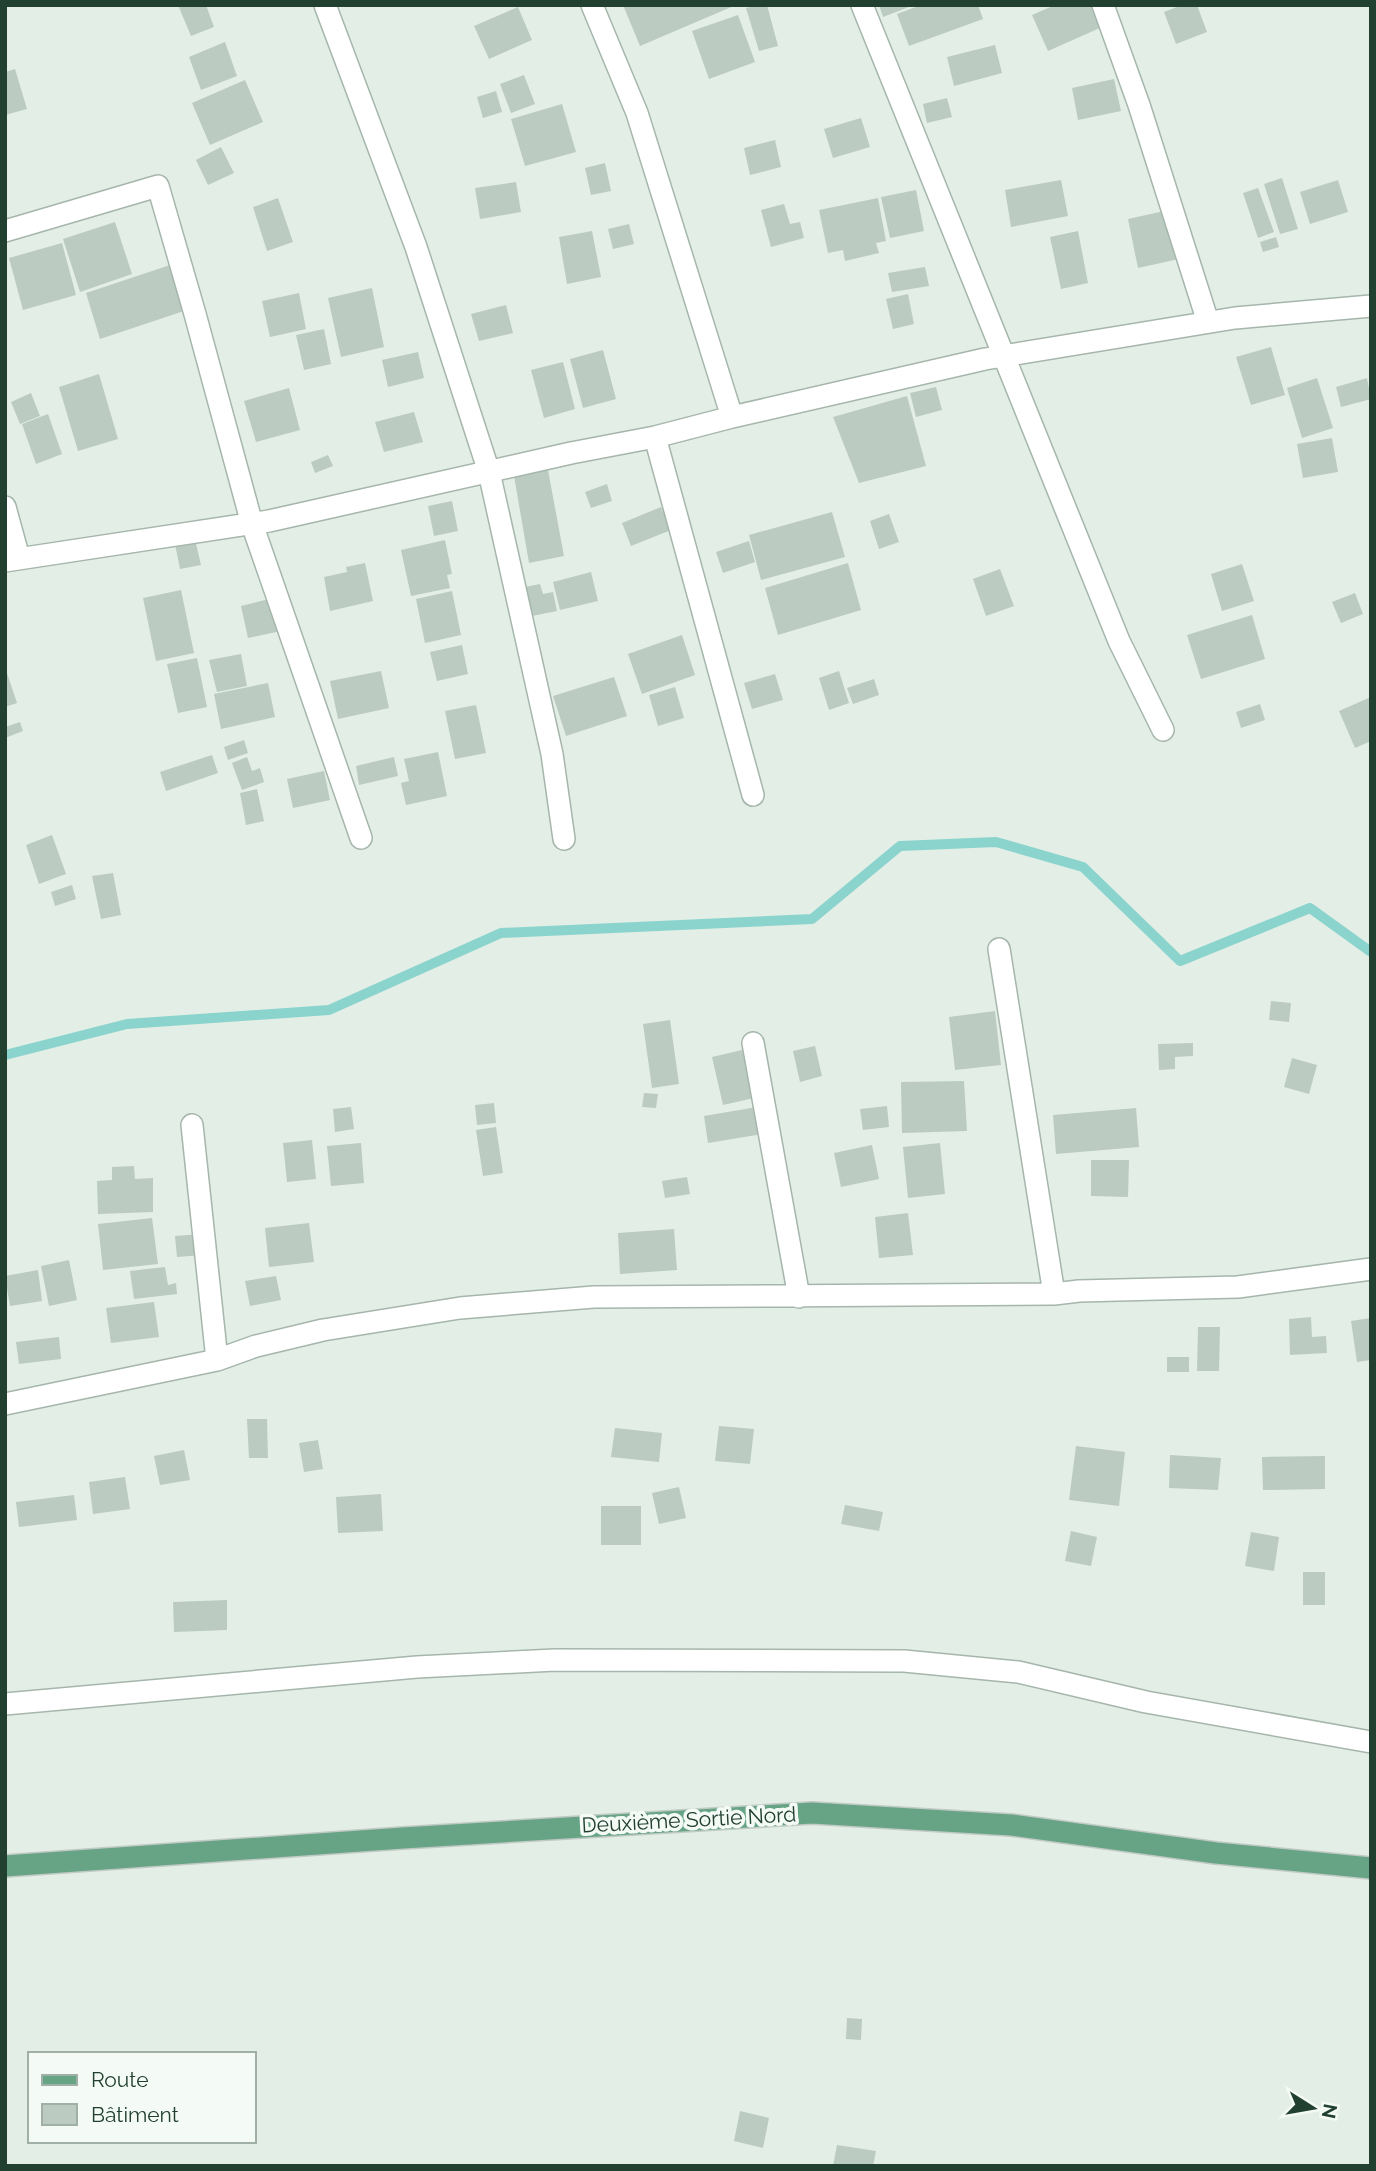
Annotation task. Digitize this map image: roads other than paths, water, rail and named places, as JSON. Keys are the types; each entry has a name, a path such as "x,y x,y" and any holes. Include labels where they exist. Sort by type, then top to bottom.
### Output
{"main road":[{"name":"Deuxième Sortie Nord","path":"5,1866 812,1813 1012,1825 1216,1853 1371,1868"}],"street":[{"path":"326,5 416,247 489,472 552,754 564,839"},
{"path":"592,5 637,113 732,417"},
{"path":"862,5 1119,641 1163,730"},
{"path":"1102,5 1139,105 1208,322"},
{"path":"5,231 158,186 251,524 361,838"},
{"path":"5,507 12,560 251,524 655,437 1004,356 1208,322 1371,306"},
{"path":"655,437 753,795"},
{"path":"999,949 1054,1294"},
{"path":"753,1043 799,1297"},
{"path":"192,1125 217,1360"},
{"path":"5,1404 217,1360 256,1346 323,1330 460,1308 594,1297 1054,1294 1238,1286 1371,1269"},
{"path":"5,1704 458,1665 555,1660 904,1661 1018,1672 1146,1702 1371,1742"}],"waterway":[{"path":"5,1055 127,1024 329,1010 501,933 812,919 900,846 996,842 1083,867 1180,961 1310,908 1371,952"}]}
